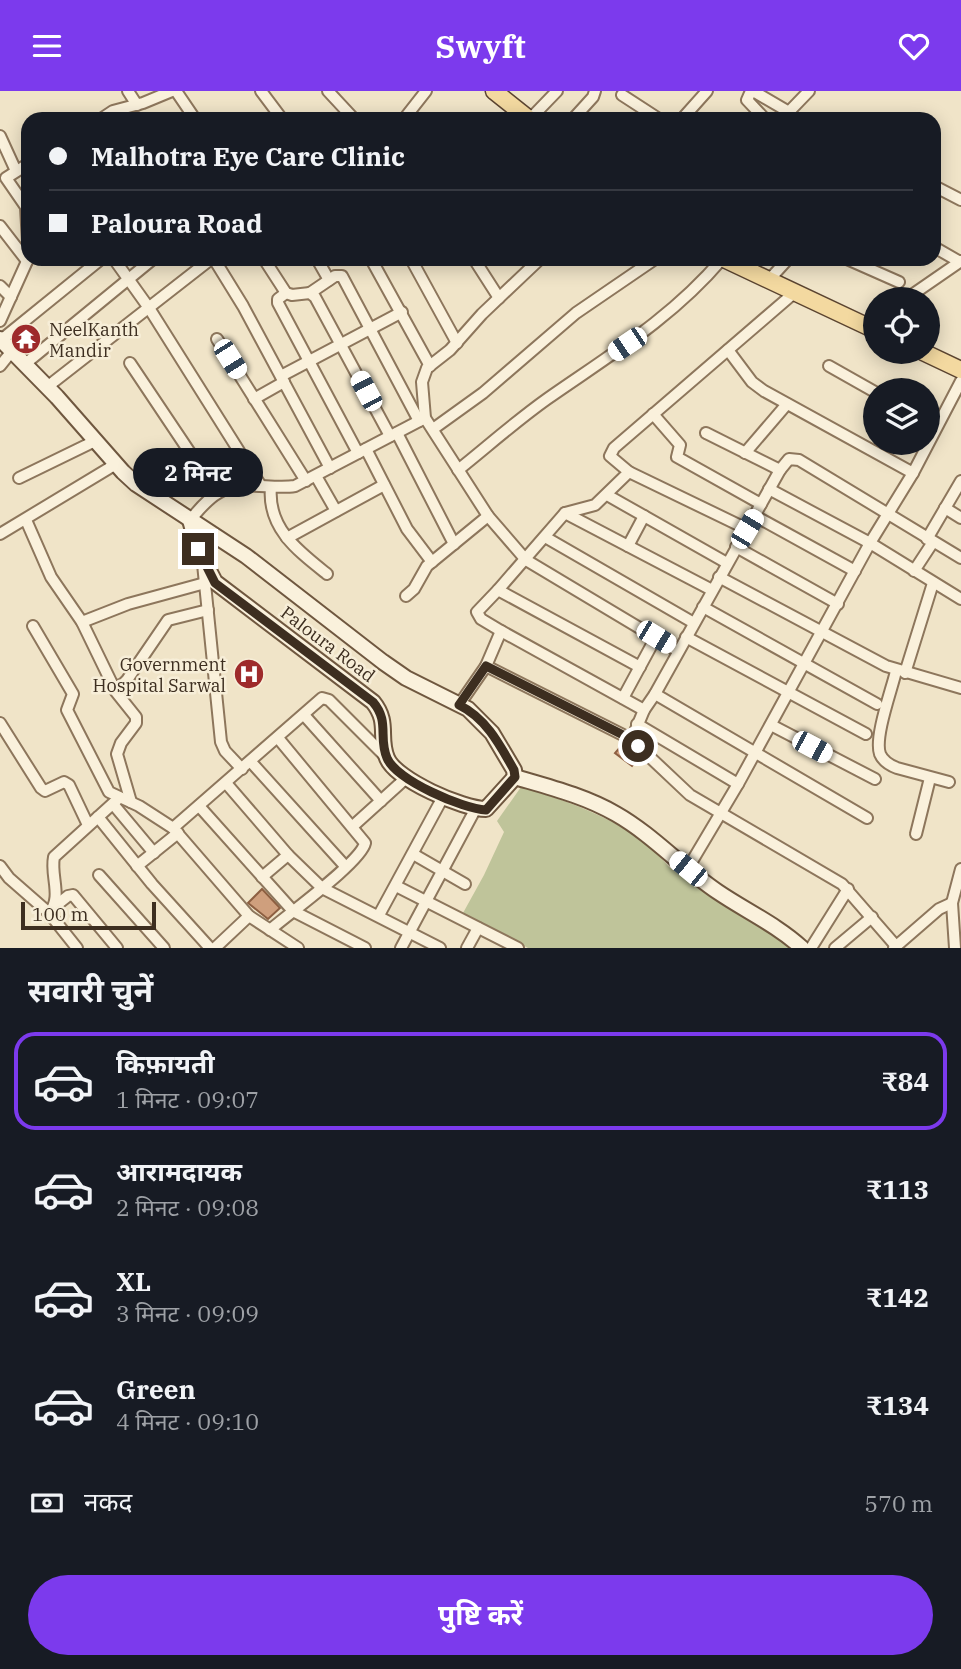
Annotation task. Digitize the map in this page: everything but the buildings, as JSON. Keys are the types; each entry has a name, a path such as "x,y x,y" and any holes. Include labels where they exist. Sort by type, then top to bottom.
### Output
{"main road":[{"path":"494,91 521,112"},
{"path":"737,266 863,321"},
{"path":"4,343 136,484 246,556 406,678 459,705 482,721 514,770 515,777 486,810 443,796 405,779 387,758"},
{"path":"940,360 961,370"},
{"name":"Paloura Road","path":"190,520 203,563 215,583 380,710 387,758"},
{"path":"515,777 583,799 616,814 719,892 777,927 802,948"}],"street":[{"path":"128,91 137,104"},
{"path":"118,112 174,91 190,112"},
{"path":"261,91 277,112"},
{"path":"328,91 348,112"},
{"path":"410,112 426,91"},
{"path":"536,112 556,91"},
{"path":"579,112 595,91"},
{"path":"688,112 708,91"},
{"path":"758,112 747,100 752,91 782,112"},
{"path":"789,112 809,91"},
{"path":"622,95 648,112"},
{"path":"0,136 16,171"},
{"path":"21,168 6,178 21,200"},
{"path":"0,179 10,186"},
{"path":"941,190 961,200"},
{"path":"0,226 21,252"},
{"path":"923,287 961,261 941,251"},
{"path":"0,321 25,266"},
{"path":"0,366 4,343 93,266"},
{"path":"120,266 266,487 271,512 286,538 327,574"},
{"path":"24,364 144,266"},
{"path":"47,387 203,266"},
{"path":"217,266 243,306 330,468"},
{"path":"269,266 286,293 292,295 310,293 338,275 342,276 422,419 433,429 488,516 526,560 678,651"},
{"path":"321,266 329,280"},
{"path":"375,266 430,366"},
{"path":"415,266 457,343"},
{"path":"478,266 499,298"},
{"path":"422,419 424,373 533,266"},
{"path":"433,429 483,393 576,313 645,266"},
{"path":"458,470 543,402 665,316 717,266"},
{"path":"768,281 782,266"},
{"path":"861,266 899,282"},
{"path":"867,269 870,266"},
{"path":"0,286 11,297"},
{"path":"286,293 278,299 278,303 309,362 384,485 407,529 432,562"},
{"path":"310,293 315,297 394,434 454,544"},
{"path":"747,529 629,472 613,460 611,452 794,293"},
{"path":"254,399 309,362 402,312"},
{"path":"217,339 254,399 336,511"},
{"path":"729,350 752,382 786,404 913,473"},
{"path":"130,363 217,493"},
{"path":"829,366 863,385"},
{"path":"940,413 961,381"},
{"path":"745,453 786,404"},
{"path":"653,414 680,445 677,457 761,504"},
{"path":"190,520 217,493 243,487 295,486 422,419"},
{"path":"706,433 780,470"},
{"path":"19,478 95,441"},
{"path":"688,869 789,693 870,543 913,473 920,455"},
{"path":"635,741 634,734 644,710 769,489 789,459 799,460 961,558"},
{"path":"0,534 116,464"},
{"path":"629,472 595,505 565,513 477,612 481,619 501,631 644,710"},
{"path":"914,571 961,481"},
{"path":"286,538 384,485"},
{"path":"769,489 870,543 961,599"},
{"path":"607,495 727,563"},
{"path":"945,508 961,518"},
{"path":"565,513 712,590"},
{"path":"406,596 414,589 423,571 432,562 488,516"},
{"path":"628,546 644,516"},
{"path":"755,516 855,571"},
{"path":"26,520 51,577 82,622 115,687 135,717 136,723 121,743 117,754 131,802"},
{"path":"545,537 694,623"},
{"path":"736,547 838,604"},
{"path":"203,563 221,742 225,751 246,765 345,866"},
{"path":"719,577 900,672 961,688"},
{"path":"82,622 128,604 205,583"},
{"path":"933,583 900,672 879,743 881,756 890,765 949,782"},
{"path":"498,590 640,667"},
{"path":"702,607 804,666 877,704"},
{"path":"115,687 127,680 168,620 208,610"},
{"path":"33,626 73,694 66,710 103,783 154,853"},
{"path":"459,705 486,666 501,631"},
{"path":"623,698 656,637"},
{"path":"686,637 866,734"},
{"path":"486,666 635,741 680,788 719,815 834,877 848,889 895,947 939,909 952,903"},
{"path":"655,694 867,818"},
{"path":"137,866 154,853 199,806 322,698 326,698 387,758"},
{"path":"304,715 381,801"},
{"path":"0,723 41,788 45,790 64,782 69,785 88,825"},
{"path":"637,724 738,784"},
{"path":"771,725 874,779"},
{"path":"270,930 322,888 365,847 353,826 278,738"},
{"path":"916,834 930,778"},
{"path":"353,826 405,779"},
{"path":"226,783 288,855 322,888 440,948"},
{"path":"379,915 443,796"},
{"path":"52,910 56,898 54,857 116,801 131,802 176,831 249,916 298,948"},
{"path":"199,806 293,911 365,948"},
{"path":"401,948 476,808"},
{"path":"98,817 137,866 210,948"},
{"path":"413,854 465,884"},
{"path":"262,877 288,855"},
{"path":"0,866 9,878 52,910 77,948"},
{"path":"955,948 952,903 961,869"},
{"path":"99,875 164,948"},
{"path":"396,886 518,948"},
{"path":"811,948 848,889"},
{"path":"52,910 73,895 117,948"},
{"path":"215,948 249,916"},
{"path":"835,948 872,917"},
{"path":"467,948 478,927"}],"green space":[{"path":"521,787 581,808 621,827 639,838 669,867 792,948 528,948 463,913 504,832 497,821"}],"place":[{"name":"NeelKanth Mandir","path":"26,339"},
{"name":"Government Hospital Sarwal","path":"249,674"}],"route":[{"path":"198,549 215,583 223,590 373,702 380,710 383,720 385,749 392,767 405,779 424,789 486,810 515,777 514,770 492,733 468,709 459,705 486,666 635,741 638,746"}]}
